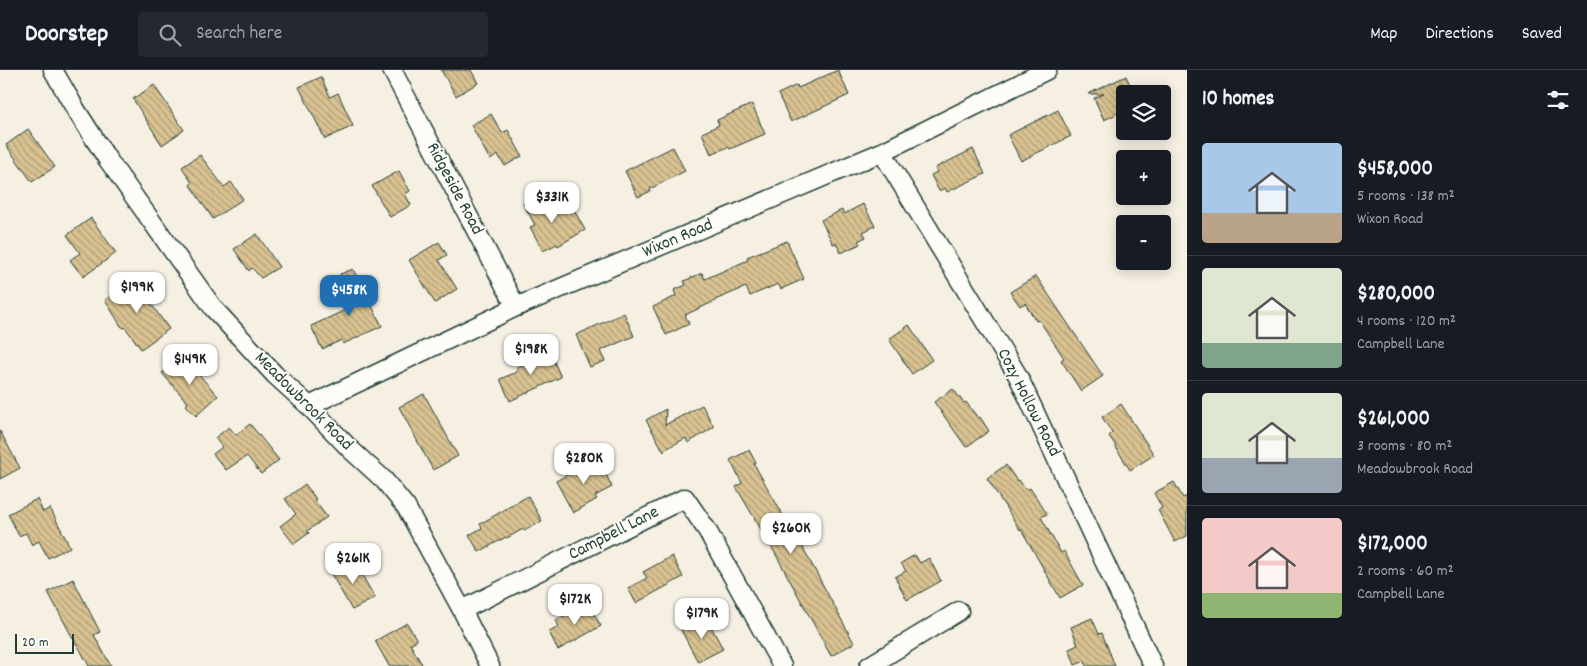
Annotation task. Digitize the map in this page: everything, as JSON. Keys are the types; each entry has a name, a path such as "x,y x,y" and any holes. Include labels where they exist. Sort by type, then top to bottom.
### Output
{"street":[{"name":"Meadowbrook Road","path":"53,70 108,160 214,308 275,375 309,406 350,450 384,480 406,507 490,666"},
{"name":"Ridgeside Road","path":"392,70 516,307"},
{"name":"Wixon Road","path":"309,406 516,307 882,152 1047,70"},
{"name":"Cozy Hollow Road","path":"882,152 1018,376 1153,666"},
{"name":"Campbell Lane","path":"462,610 685,498 707,530 782,666"},
{"path":"869,666 959,611"}],"building":[{"path":"441,70 471,70 478,83 456,96"},
{"path":"838,70 849,95 791,122 778,94 797,85 798,88"},
{"path":"1126,76 1130,85 1116,85 1116,114 1104,120 1094,98 1104,94 1088,94"},
{"path":"321,77 330,97 338,93 353,126 325,139 299,87"},
{"path":"154,85 184,130 162,145 133,99"},
{"path":"752,104 765,134 730,149 728,147 711,154 702,133 719,125 717,120"},
{"path":"1058,110 1071,136 1021,161 1008,135"},
{"path":"491,114 502,133 508,130 522,156 505,166 498,155 490,160 471,125"},
{"path":"28,129 55,167 32,182 6,145"},
{"path":"673,147 685,171 638,197 625,171"},
{"path":"973,149 985,174 947,192 945,188 939,191 931,175 937,172 935,168"},
{"path":"200,155 224,187 231,182 243,199 213,219 190,185 192,183 182,167"},
{"path":"399,171 410,191 405,194 411,205 390,217 372,186"},
{"path":"541,194 552,216 572,206 585,230 558,246 557,244 543,251 530,227 535,225 523,203"},
{"path":"863,204 875,226 863,232 866,237 858,241 860,244 841,253 836,243 833,244 821,220 842,210 844,214"},
{"path":"91,218 116,253 83,277 70,260 80,253 67,235"},
{"path":"257,234 279,267 261,278 252,268 249,271 234,249"},
{"path":"787,241 804,279 781,289 778,284 750,296 746,287 685,315 689,324 666,335 653,307 676,296 674,290 686,285 684,281 702,273 705,279 748,260 747,257"},
{"path":"439,242 447,255 439,260 457,289 435,303 409,260"},
{"path":"353,269 382,326 343,344 342,340 322,349 311,326 354,306 340,274"},
{"path":"1036,276 1103,376 1081,391 1061,360 1064,358 1039,320 1036,321 1025,303 1020,306 1010,292"},
{"path":"134,280 169,329 141,349 125,327 121,326 105,300"},
{"path":"624,313 634,336 600,351 605,361 590,367 576,335"},
{"path":"909,325 932,360 912,374 889,339"},
{"path":"549,351 561,377 510,401 500,379 517,372 516,368"},
{"path":"181,357 218,396 196,416 186,405 188,403 162,373"},
{"path":"953,389 978,418 980,417 989,431 966,447 934,402"},
{"path":"424,394 458,456 433,470 399,407"},
{"path":"1121,404 1154,455 1130,470 1109,436 1112,433 1102,417"},
{"path":"702,405 714,427 688,443 686,438 664,450 664,452 646,420 666,409 665,425"},
{"path":"250,424 279,460 261,474 247,456 226,470 213,454 222,447 215,438 229,427 236,435"},
{"path":"0,431 20,468 0,479"},
{"path":"749,450 756,463 754,464 785,519 787,518 854,643 831,656 775,553 736,487 742,483 730,460"},
{"path":"598,458 612,487 595,496 597,499 573,513 556,481"},
{"path":"1006,465 1026,490 1030,488 1047,514 1041,517 1061,553 1064,551 1083,585 1060,598 1021,529 987,478"},
{"path":"1174,482 1183,498 1187,496 1187,536 1175,542 1158,510 1162,508 1154,493"},
{"path":"305,484 327,517 307,531 309,533 294,544 280,526 296,514 285,499"},
{"path":"528,496 542,521 524,531 523,529 506,537 479,552 469,535 482,528 480,524"},
{"path":"37,499 43,512 50,508 70,547 48,558 39,541 32,545 26,533 19,536 8,514"},
{"path":"915,555 920,563 929,558 941,581 907,600 895,577 906,571 901,563"},
{"path":"672,556 683,577 636,603 628,588 647,578 643,572"},
{"path":"353,559 375,598 352,610 330,572"},
{"path":"73,579 100,632 94,635 111,666 89,666 48,592"},
{"path":"588,603 601,626 558,650 549,632 559,627 556,620"},
{"path":"706,617 723,649 698,662 681,630"},
{"path":"1092,618 1099,634 1102,633 1115,666 1086,666 1085,661 1075,665 1069,649 1078,645 1071,627"},
{"path":"407,623 417,640 410,644 423,666 389,666 375,641"}]}
